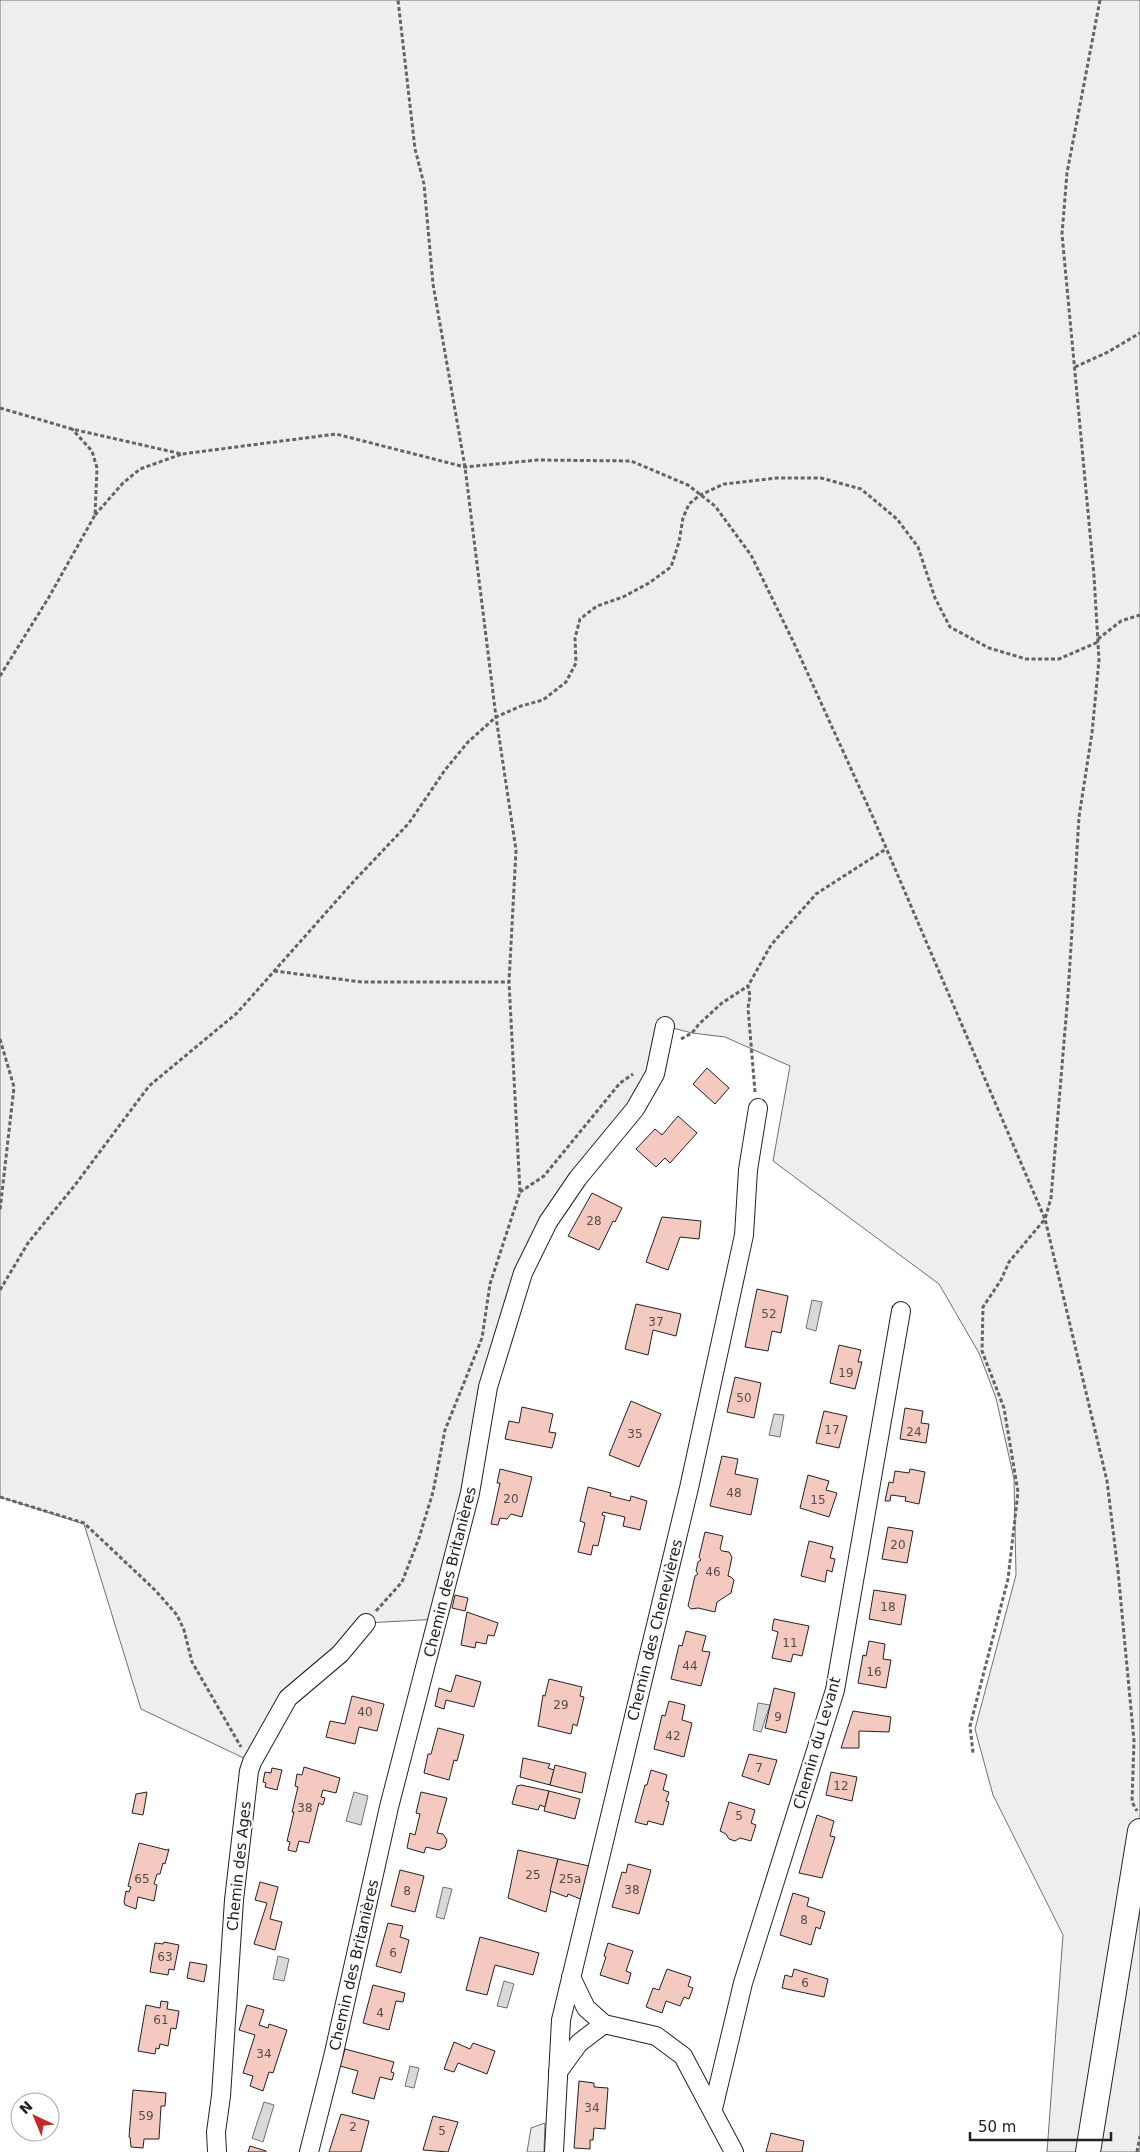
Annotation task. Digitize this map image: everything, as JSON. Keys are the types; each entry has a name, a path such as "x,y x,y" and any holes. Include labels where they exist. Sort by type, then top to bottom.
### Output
{"street":[{"name":"Chemin des Britanières","path":"309,2152 336,2048 389,1807 470,1493 488,1387 523,1273 548,1222 578,1178 635,1109 654,1074 664,1033"},
{"name":"Chemin des Chenevières","path":"554,2152 561,2020 689,1488 744,1235 748,1170 758,1108"},
{"name":"Chemin du Levant","path":"713,2109 743,1983 834,1690 901,1311"},
{"name":"Chemin des Ages","path":"217,2152 216,2132 221,2096 234,1900 249,1771 252,1762 288,1698 340,1654 366,1623"},
{"path":"1088,2152 1140,1831"},
{"path":"571,1977 586,2008 604,2024 656,2036 683,2056 713,2109 734,2152"},
{"path":"558,2072 579,2043 604,2024"}],"path":[{"path":"366,1623 402,1582 420,1538 433,1492 445,1430 482,1338 490,1284 520,1192 509,982 516,850 496,717 465,466 433,284 424,184 415,149 398,0"},
{"path":"973,1753 970,1726 1008,1579 1018,1492 1004,1408 982,1351 982,1306 1000,1280 1009,1262 1045,1219 1052,1189 1068,1003 1079,817 1092,733 1099,660 1062,234 1067,173 1100,0"},
{"path":"1074,367 1108,352 1140,333"},
{"path":"0,408 72,429 182,454"},
{"path":"72,429 92,451 96,468 95,515"},
{"path":"0,676 49,597 95,515 123,483 140,469 182,454 336,434 465,466 538,460 631,461 688,485 714,506 752,555 793,641 886,849 1045,1219 1107,1481 1118,1571 1134,1741 1132,1802 1140,1816"},
{"path":"0,1290 28,1243 76,1185 149,1086 237,1013 354,880 409,823 445,770 468,742 496,717 521,706 543,700 566,682 576,663 575,638 580,619 597,606 623,598 649,583 671,567 683,518 689,504 700,494 724,484 777,478 821,478 861,489 896,519 918,548 935,598 950,627 990,648 1026,659 1059,658 1098,641 1121,621 1140,615"},
{"path":"664,1033 683,1039 722,1003 748,986 771,944 816,894 886,849"},
{"path":"274,971 362,982 509,982"},
{"path":"748,986 753,1080 758,1108"},
{"path":"0,1040 14,1087 0,1210"},
{"path":"520,1192 544,1176 620,1083 644,1067 654,1074"},
{"path":"0,1497 84,1524 155,1590 177,1615 184,1630 192,1662 236,1742"},
{"path":"1137,2152 1140,2136"}],"shaded area":[{"path":"0,0 1140,0 1140,2152 1047,2152 1063,1935 993,1795 975,1729 1016,1575 1014,1479 996,1398 979,1353 939,1284 773,1161 790,1066 725,1037 692,1033 665,1026 655,1074 523,1273 439,1619 366,1623 288,1698 252,1762 141,1709 84,1524 0,1497"},
{"path":"812,1300 822,1302 816,1331 806,1328"},
{"path":"774,1414 784,1415 780,1437 769,1435"},
{"path":"758,1703 770,1705 761,1732 753,1730"},
{"path":"354,1792 368,1796 361,1825 346,1821"},
{"path":"443,1887 452,1889 444,1919 436,1917"},
{"path":"278,1956 289,1959 284,1981 273,1979"},
{"path":"504,1981 514,1984 507,2008 497,2006"},
{"path":"410,2066 419,2068 414,2088 405,2086"},
{"path":"264,2102 274,2105 263,2142 252,2138"},
{"path":"545,2123 544,2152 527,2152 531,2128"}],"building":[{"path":"707,1068 729,1088 715,1104 693,1084"},
{"path":"678,1116 697,1133 670,1163 665,1158 656,1167 636,1149 655,1129 662,1135"},
{"path":"592,1193 622,1208 615,1222 613,1221 599,1250 568,1236"},
{"path":"662,1217 701,1221 699,1239 680,1237 668,1270 646,1262"},
{"path":"757,1289 788,1296 781,1333 772,1331 768,1351 745,1347"},
{"path":"636,1304 681,1314 676,1336 653,1330 648,1355 625,1349"},
{"path":"839,1345 861,1350 858,1362 862,1362 855,1389 830,1383"},
{"path":"735,1377 761,1383 754,1418 727,1412"},
{"path":"631,1401 661,1414 639,1467 609,1455"},
{"path":"522,1407 553,1414 549,1432 556,1433 552,1448 505,1439 509,1421 519,1423"},
{"path":"905,1408 923,1411 921,1423 929,1424 926,1443 900,1439"},
{"path":"824,1411 847,1416 839,1448 816,1443"},
{"path":"722,1456 738,1459 735,1474 758,1479 751,1515 710,1506"},
{"path":"500,1469 532,1477 522,1517 511,1514 507,1519 500,1518 498,1525 491,1524 500,1483 497,1483"},
{"path":"910,1469 925,1472 919,1504 905,1501 906,1497 891,1495 890,1501 885,1501 889,1482 893,1483 895,1471 909,1473"},
{"path":"808,1475 829,1481 826,1490 837,1493 829,1517 800,1508"},
{"path":"588,1487 611,1493 610,1496 630,1501 631,1496 647,1501 640,1530 623,1526 625,1517 603,1512 602,1515 605,1516 598,1546 593,1545 591,1555 578,1552 585,1523 580,1521"},
{"path":"888,1527 913,1531 907,1563 882,1559"},
{"path":"705,1532 723,1536 720,1549 729,1552 732,1557 728,1576 734,1580 731,1593 717,1602 715,1612 698,1608 691,1609 688,1606 695,1576 698,1574 696,1571 698,1562 701,1560 699,1557"},
{"path":"809,1541 833,1547 830,1558 835,1559 832,1572 827,1570 825,1582 801,1576"},
{"path":"874,1590 906,1595 901,1625 869,1619"},
{"path":"455,1595 468,1598 465,1611 452,1608"},
{"path":"467,1612 498,1623 494,1636 488,1635 486,1644 476,1642 475,1648 461,1645"},
{"path":"774,1619 809,1626 802,1656 793,1654 791,1662 772,1658 778,1632 772,1630"},
{"path":"686,1631 706,1636 702,1651 710,1652 701,1686 671,1679 679,1645 682,1646"},
{"path":"869,1641 885,1644 883,1659 891,1660 886,1688 858,1683 863,1655 866,1656"},
{"path":"456,1675 481,1682 474,1707 446,1700 444,1709 435,1706 439,1688 451,1692"},
{"path":"549,1679 582,1687 580,1696 584,1697 577,1726 573,1724 571,1734 538,1726 543,1695 545,1696"},
{"path":"774,1688 795,1693 786,1733 765,1728"},
{"path":"352,1696 384,1704 377,1731 359,1727 355,1744 326,1737 330,1721 345,1724"},
{"path":"669,1701 685,1705 682,1720 692,1723 684,1757 654,1749 662,1715 665,1716"},
{"path":"853,1711 891,1717 889,1732 859,1731 859,1748 841,1748"},
{"path":"438,1728 464,1735 457,1761 454,1760 449,1780 424,1773 428,1754 431,1754"},
{"path":"749,1754 777,1760 769,1785 742,1776"},
{"path":"523,1758 550,1764 548,1768 554,1770 550,1785 520,1777"},
{"path":"555,1765 586,1773 582,1793 550,1785"},
{"path":"304,1767 340,1778 336,1793 323,1790 321,1797 325,1798 323,1805 319,1803 309,1843 299,1841 296,1852 288,1850 290,1842 287,1841 298,1787 295,1786 297,1774 302,1775"},
{"path":"272,1768 282,1770 277,1790 265,1787 266,1783 263,1782 265,1772 271,1773"},
{"path":"651,1770 667,1775 663,1790 669,1792 666,1801 669,1802 663,1825 648,1821 647,1825 635,1822"},
{"path":"831,1772 857,1777 852,1801 826,1795"},
{"path":"521,1785 549,1791 545,1807 540,1805 538,1810 512,1804 517,1786"},
{"path":"549,1791 580,1799 575,1819 544,1811"},
{"path":"147,1792 143,1815 132,1813 136,1794"},
{"path":"421,1792 447,1798 437,1833 443,1834 447,1840 445,1847 439,1850 426,1847 424,1853 407,1848 410,1833 415,1835 420,1814 416,1813"},
{"path":"729,1802 755,1810 751,1823 756,1825 751,1841 740,1838 735,1841 729,1839 726,1834 720,1831"},
{"path":"817,1815 834,1821 830,1836 835,1837 822,1878 799,1873"},
{"path":"139,1843 169,1849 165,1864 163,1863 160,1874 157,1874 154,1884 157,1885 154,1901 138,1897 136,1909 125,1905 124,1902 126,1891 129,1892 131,1887 128,1886"},
{"path":"518,1850 558,1859 546,1912 508,1898"},
{"path":"558,1859 589,1866 583,1900 568,1894 567,1897 550,1891"},
{"path":"628,1864 651,1870 639,1914 612,1907 622,1872 626,1873"},
{"path":"400,1870 424,1876 415,1912 391,1906"},
{"path":"260,1882 278,1887 270,1919 282,1922 275,1950 254,1944 267,1903 255,1900"},
{"path":"793,1893 809,1898 807,1906 825,1912 820,1929 816,1927 811,1945 780,1935"},
{"path":"388,1923 403,1926 400,1937 409,1940 401,1973 376,1966"},
{"path":"480,1937 539,1953 533,1975 495,1965 487,1995 466,1990"},
{"path":"164,1942 179,1945 174,1970 169,1969 168,1975 150,1972 155,1943 163,1944"},
{"path":"608,1943 633,1951 626,1971 631,1973 628,1984 600,1975"},
{"path":"190,1962 207,1965 204,1982 187,1978"},
{"path":"667,1969 691,1977 688,1986 693,1988 689,1999 684,1997 680,2006 666,2001 662,2013 646,2007 653,1988 659,1990"},
{"path":"794,1969 828,1979 824,1997 782,1988 785,1975 792,1977"},
{"path":"373,1985 405,1993 403,2002 396,2001 389,2030 363,2023"},
{"path":"161,2001 168,2002 167,2009 179,2011 176,2029 171,2028 168,2046 160,2044 159,2049 156,2048 155,2054 138,2051 146,2005 160,2008"},
{"path":"247,2005 264,2010 259,2025 268,2028 269,2024 287,2030 273,2073 269,2072 263,2091 250,2086 253,2076 243,2073 255,2035 239,2030"},
{"path":"454,2042 470,2049 473,2043 495,2051 487,2074 458,2063 454,2072 444,2069"},
{"path":"345,2049 394,2062 391,2072 394,2073 392,2080 380,2077 374,2099 352,2093 358,2071 340,2066"},
{"path":"579,2081 594,2083 594,2087 608,2088 605,2129 594,2128 593,2140 590,2140 590,2149 574,2148"},
{"path":"133,2090 166,2093 165,2106 161,2106 159,2139 144,2139 143,2148 131,2147 129,2137"},
{"path":"341,2114 369,2121 361,2152 329,2152"},
{"path":"433,2116 458,2122 448,2152 423,2150"},
{"path":"771,2133 804,2141 802,2152 766,2152"},
{"path":"250,2146 266,2151 266,2152 248,2152"}]}
